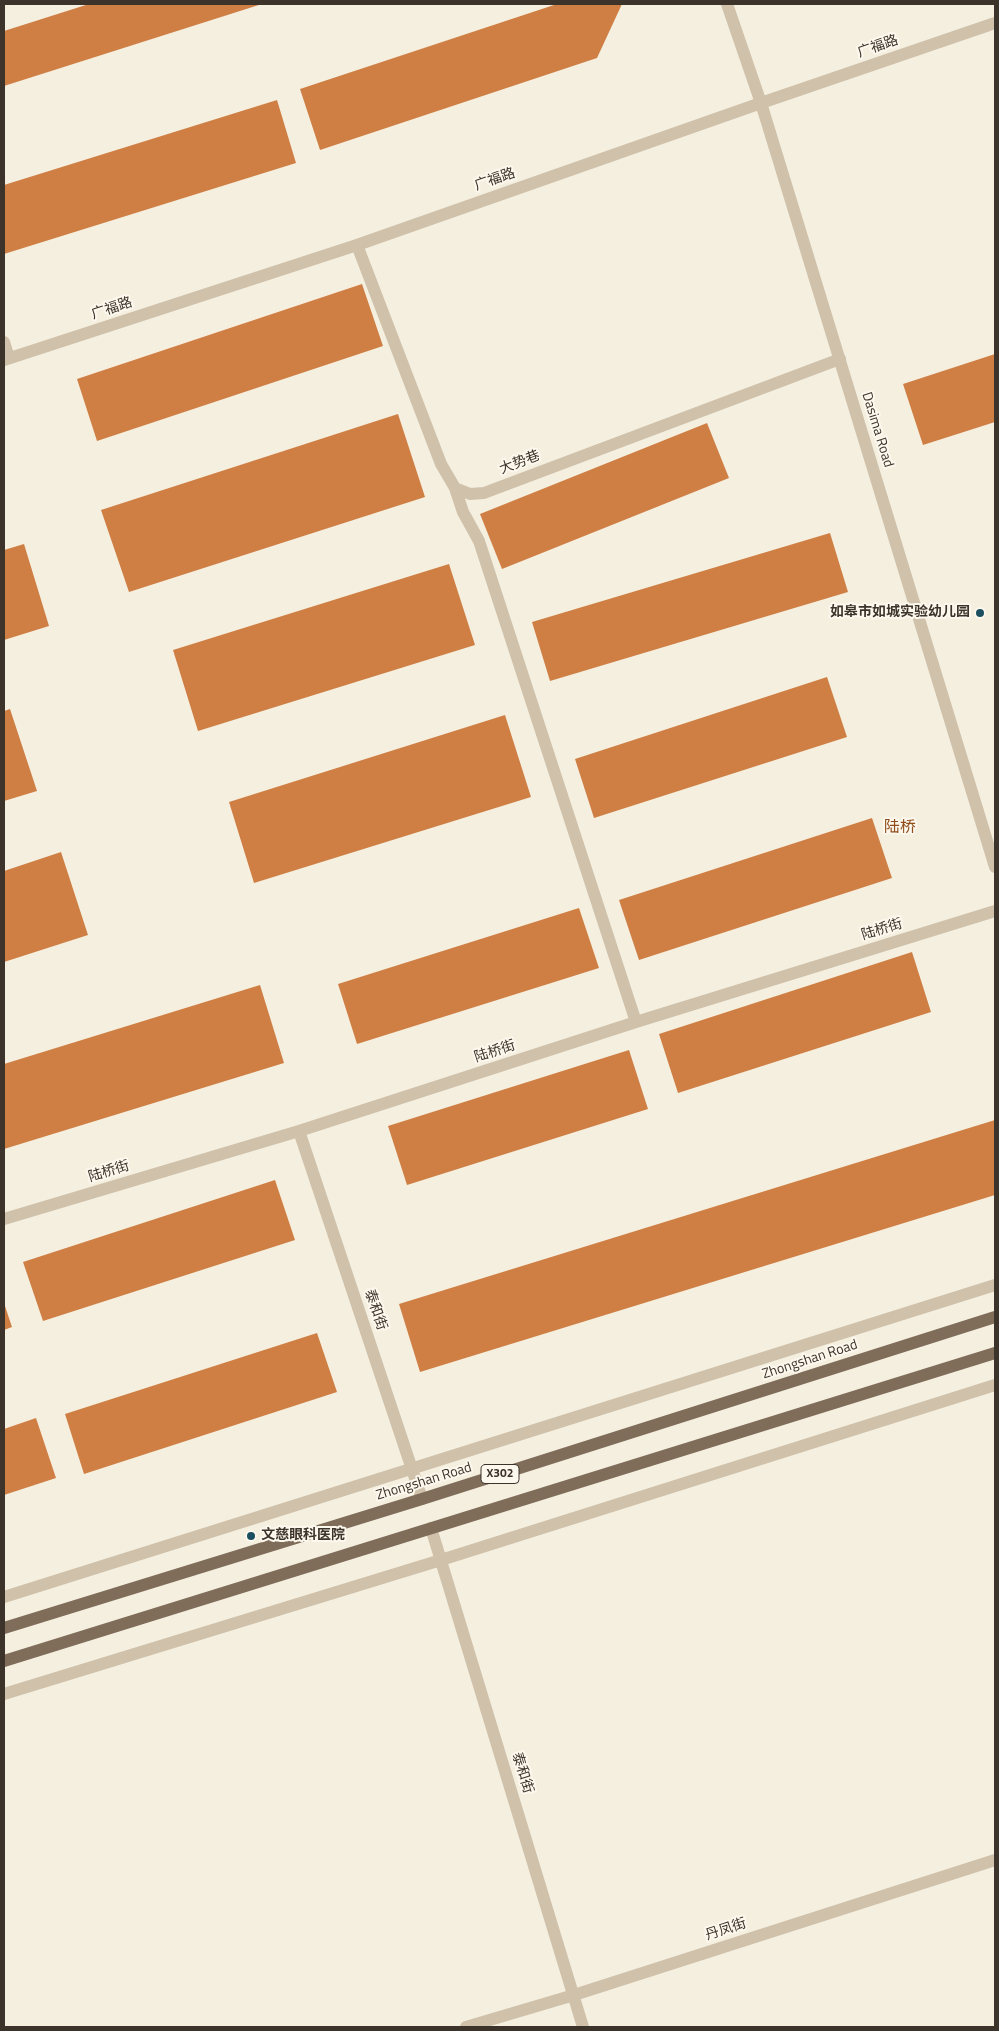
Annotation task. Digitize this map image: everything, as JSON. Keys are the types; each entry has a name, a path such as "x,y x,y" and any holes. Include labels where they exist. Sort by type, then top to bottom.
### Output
{"main road":[{"name":"Zhongshan Road","path":"4,1628 422,1499 995,1317"},
{"name":"X302","path":"4,1661 995,1353"}],"street":[{"name":"Dasima Road","path":"727,4 761,102 995,867"},
{"name":"广福路","path":"6,359 357,245 761,102 995,23"},
{"path":"357,245 440,464 455,488 462,512 479,541 636,1022"},
{"path":"4,342 6,359"},
{"name":"大势巷","path":"455,488 470,494 484,493 840,359"},
{"name":"陆桥街","path":"4,1219 300,1131 636,1022 995,911"},
{"name":"泰和街","path":"300,1131 422,1499"},
{"path":"4,1597 995,1285"},
{"path":"4,1694 441,1560 995,1385"},
{"name":"泰和街","path":"432,1528 583,2027"},
{"name":"丹凤街","path":"466,2027 574,1995 995,1860"}],"building":[{"path":"89,4 262,4 4,86 4,31"},
{"path":"557,4 622,4 597,58 320,150 300,89"},
{"path":"277,100 296,163 4,254 4,185"},
{"path":"362,284 383,346 97,441 77,379"},
{"path":"995,354 995,422 923,445 903,384"},
{"path":"398,414 425,497 129,592 101,510"},
{"path":"707,423 729,478 502,569 480,514"},
{"path":"830,533 848,592 550,681 532,622"},
{"path":"24,544 49,626 4,640 4,550"},
{"path":"449,564 475,645 198,731 173,650"},
{"path":"827,677 847,737 594,818 575,759"},
{"path":"10,709 37,791 4,801 4,711"},
{"path":"505,715 531,797 254,883 229,802"},
{"path":"872,818 892,878 639,960 619,900"},
{"path":"61,852 88,935 4,962 4,871"},
{"path":"579,908 599,968 357,1044 338,984"},
{"path":"912,952 931,1012 678,1093 659,1034"},
{"path":"260,985 284,1063 4,1149 4,1064"},
{"path":"629,1050 648,1109 407,1185 388,1126"},
{"path":"995,1120 995,1195 420,1372 399,1304"},
{"path":"275,1180 295,1240 43,1321 23,1262"},
{"path":"4,1303 12,1327 4,1330"},
{"path":"317,1333 337,1392 84,1474 65,1414"},
{"path":"36,1418 56,1478 4,1495 4,1429"}],"place":[{"name":"如皋市如城实验幼儿园","path":"980,613"},
{"name":"文慈眼科医院","path":"251,1536"}],"district":[{"name":"陆桥","path":"900,828"}]}
